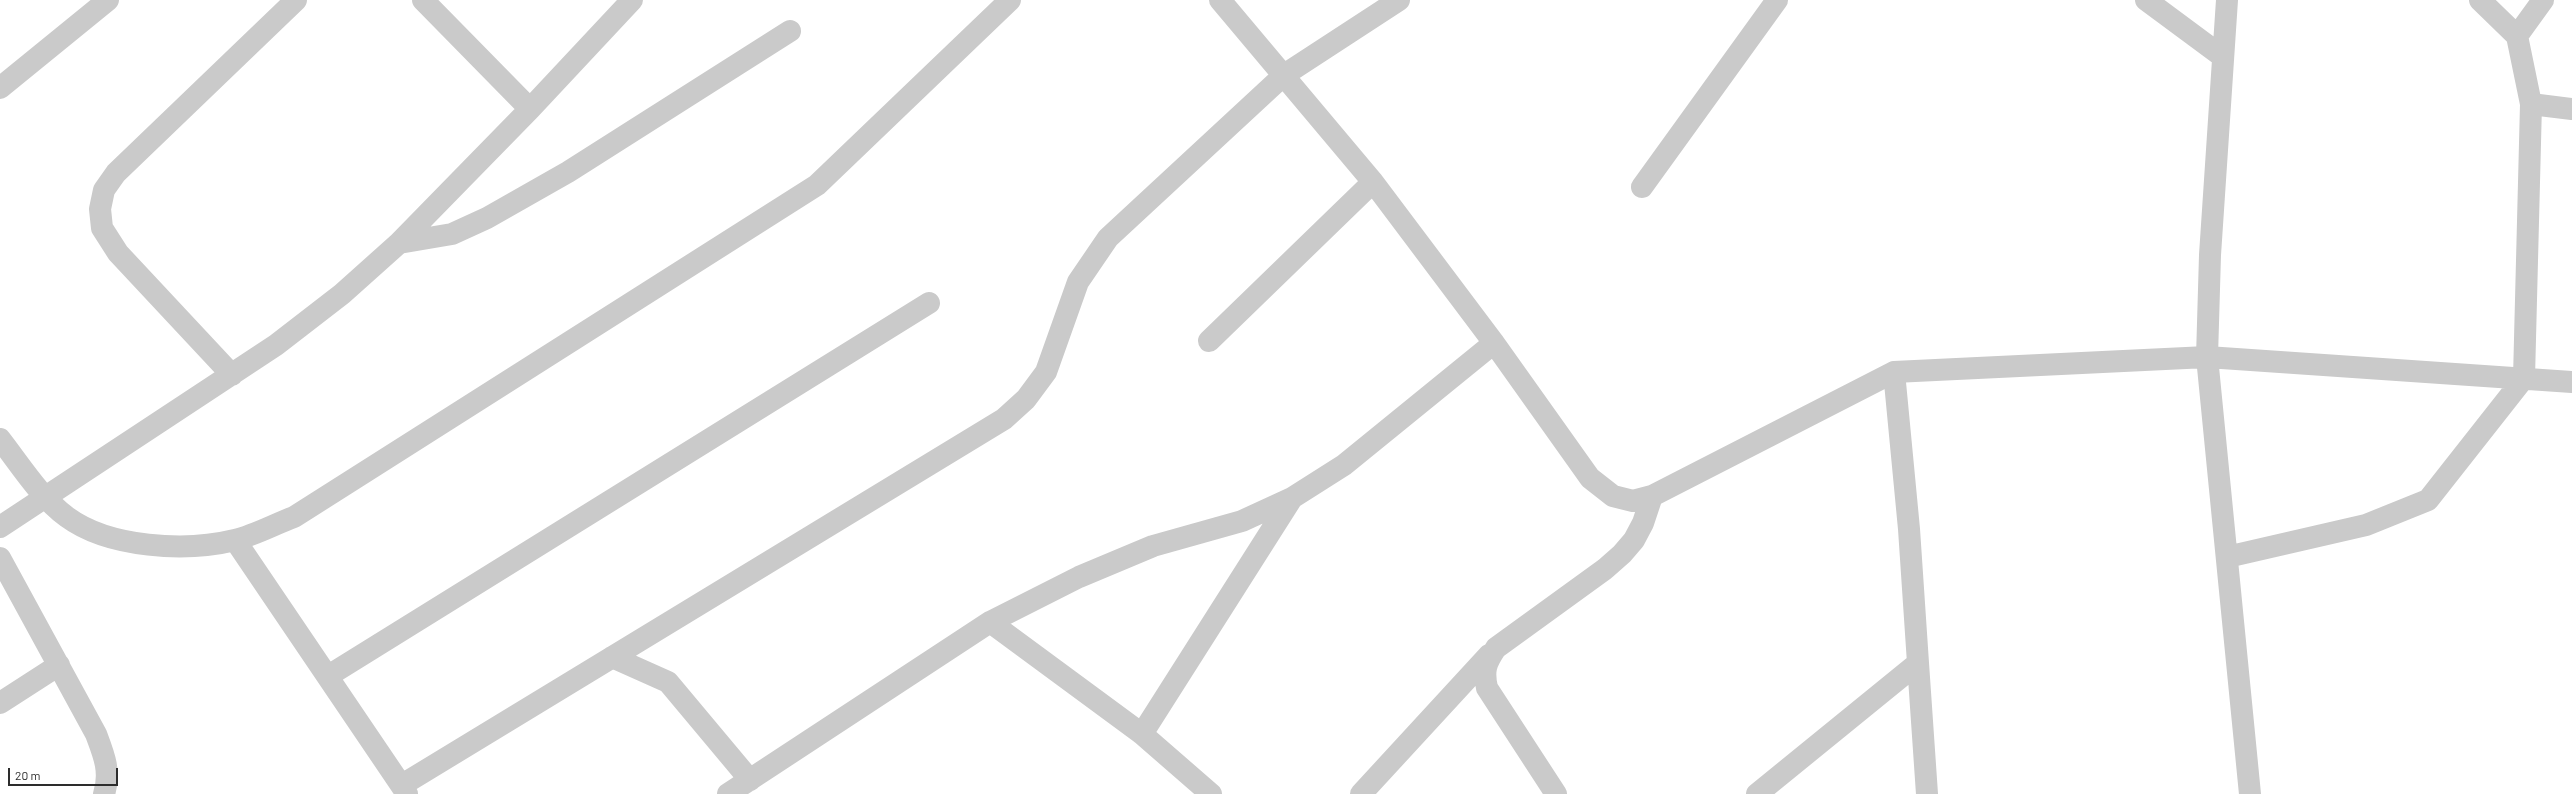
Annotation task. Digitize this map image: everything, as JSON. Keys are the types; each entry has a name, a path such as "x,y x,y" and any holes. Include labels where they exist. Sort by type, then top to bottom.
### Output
{"street":[{"path":"0,88 108,0"},
{"path":"232,375 118,253 102,228 100,209 104,190 116,173 296,0"},
{"path":"424,0 530,109"},
{"path":"0,527 232,375 276,345 342,294 398,243 530,109 632,0"},
{"path":"0,440 46,498 75,521 95,532 125,541 157,547 235,540 294,517 817,185 1010,0"},
{"path":"1220,0 1373,182 1494,343 1590,478 1613,496 1633,501 1652,496 1894,372 2208,357 2572,382"},
{"path":"235,540 404,790 612,658 1004,419 1026,399 1046,372 1078,282 1108,238 1284,76 1400,0"},
{"path":"1642,187 1776,0"},
{"path":"2146,0 2223,57"},
{"path":"2227,0 2210,255 2208,357 2250,794"},
{"path":"2227,557 2366,525 2428,500 2524,378 2531,104 2517,36 2480,0"},
{"path":"2517,36 2543,0"},
{"path":"398,243 452,234 500,211 568,172 790,31"},
{"path":"2531,104 2572,109"},
{"path":"1209,341 1373,182"},
{"path":"328,676 929,303"},
{"path":"728,794 990,622 1079,577 1153,546 1242,521 1292,498 1344,465 1494,343"},
{"path":"1894,372 1909,530 1927,794"},
{"path":"1361,794 1496,648 1605,569 1622,554 1634,540 1643,523 1652,496"},
{"path":"1142,734 1292,498"},
{"path":"0,558 96,734 107,763 108,782 104,794"},
{"path":"990,622 1142,734 1211,794"},
{"path":"1496,648 1486,662 1483,672 1487,688 1556,794"},
{"path":"612,658 668,682 750,780"},
{"path":"1757,794 1918,663"},
{"path":"0,703 59,665"}]}
